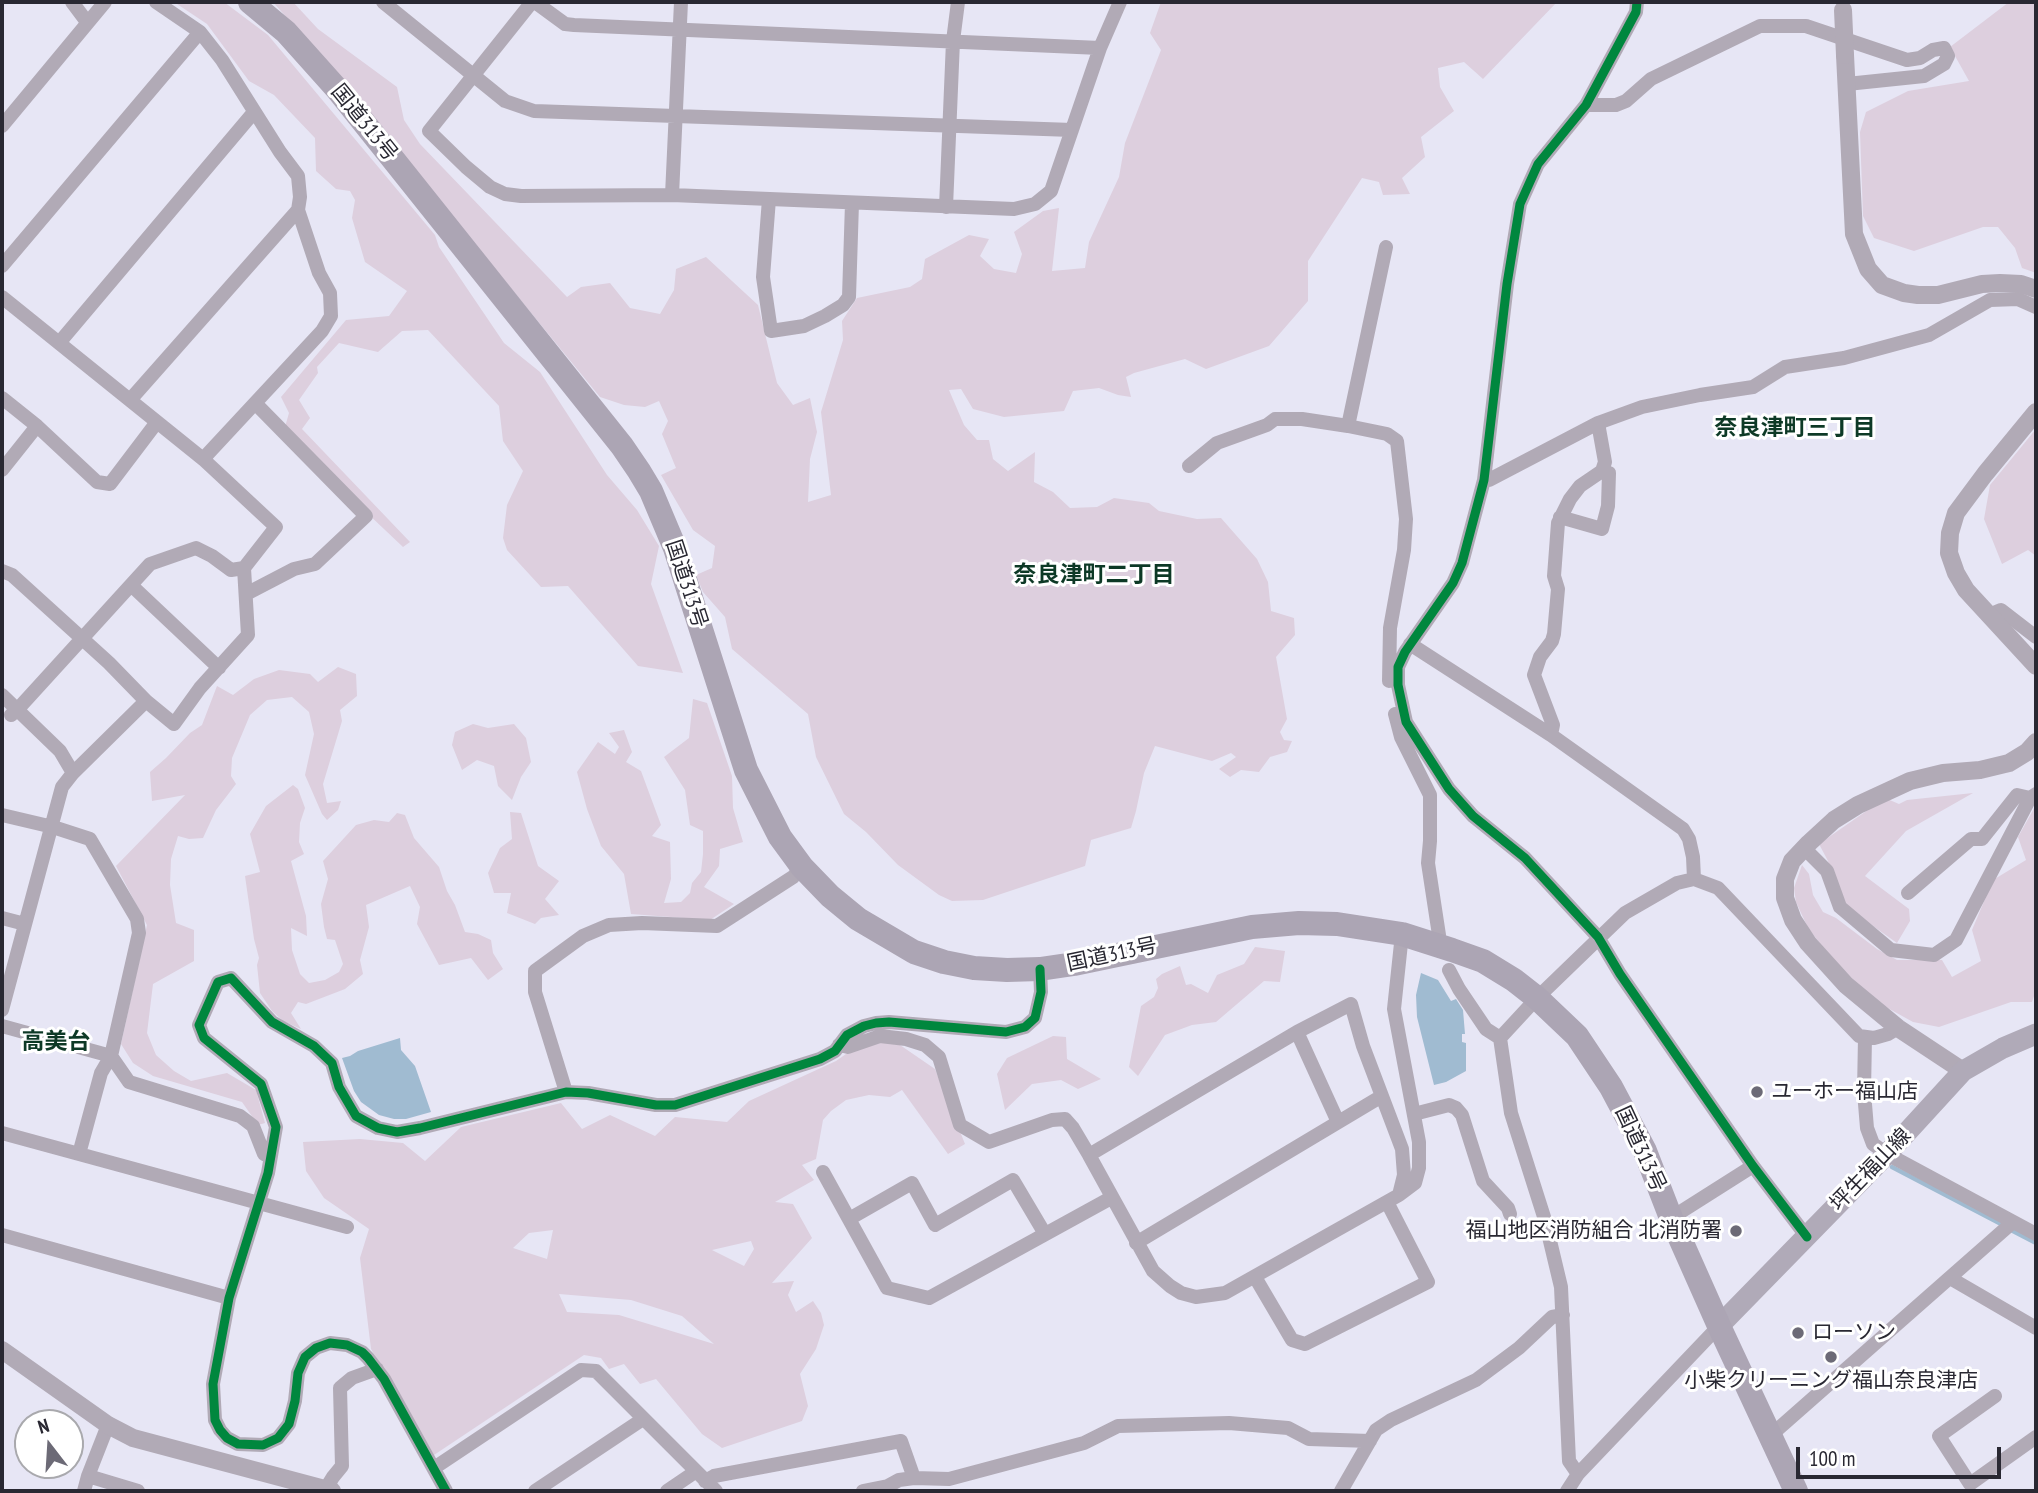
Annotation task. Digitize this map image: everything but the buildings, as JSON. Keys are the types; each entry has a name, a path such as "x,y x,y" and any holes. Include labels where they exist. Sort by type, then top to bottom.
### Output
{"highway":[{"name":"国道313号","path":"250,2 286,32 337,89 622,446 639,471 651,491 675,548 746,770 780,837 802,867 831,896 858,919 914,952 974,968 1040,969 1252,927 1299,923 1337,924 1402,934 1483,961 1514,980 1577,1036 1599,1068 1645,1152 1718,1326 1796,1491"}],"main road":[{"name":"坪生福山線","path":"1718,1326 1887,1154 1963,1071 2003,1048 2036,1034"}],"street":[{"path":"72,2 87,22"},
{"path":"2,126 105,2"},
{"path":"156,2 200,32 222,60 298,176 298,210 319,274 330,293 331,316 322,331 203,458"},
{"path":"383,2 505,102 534,111 1072,130"},
{"path":"1100,48 565,23 533,2 429,131 490,187 505,194 672,195 1014,208 1035,204 1051,191 1100,48 1120,2"},
{"path":"672,195 681,2"},
{"path":"946,207 953,41 958,2"},
{"path":"1637,2 1636,12 1586,105 1538,164 1521,204 1507,284 1484,480 1462,563 1453,583 1410,644 1398,667 1398,685 1406,722 1448,789 1473,816 1525,858 1598,937 1620,974 1753,1166 1807,1237"},
{"path":"1842,6 1854,234 1868,270 1882,285 1918,295 1938,295 1982,284 2000,283 2021,284 2036,289"},
{"path":"1586,105 1616,105 1626,101 1651,79 1760,26 1806,26 1907,60 1920,58 1933,50 1944,48 1948,56 1944,64 1924,76 1847,84"},
{"path":"2,266 200,32"},
{"path":"59,344 254,112"},
{"path":"769,199 763,277 771,331 804,326 843,305 849,297 852,203"},
{"path":"130,400 298,210"},
{"path":"1348,426 1386,247"},
{"path":"2,297 203,458 275,527 244,568 248,635 200,688 174,724 12,575 2,571"},
{"path":"1484,480 1489,480 1598,423 1642,407 1700,394 1754,387 1785,367 1844,358 1929,335 1990,300 2018,299 2036,307"},
{"path":"2,398 37,426 97,482 110,484 157,422"},
{"path":"246,594 294,569 315,564 366,516 255,403"},
{"path":"2036,412 1956,513 1950,533 1949,553 1966,590 2036,666"},
{"path":"1189,466 1217,443 1267,425 1275,419 1302,419 1348,426 1387,434 1397,441 1406,519 1404,550 1390,628 1389,690 1401,737 1430,795 1428,863 1439,935"},
{"path":"1550,735 1553,725 1534,675 1554,634 1558,589 1553,576 1560,517 1580,486 1602,471 1605,462 1598,423"},
{"path":"2,470 37,426"},
{"path":"1560,517 1602,529 1608,506 1609,473 1602,471"},
{"path":"2,708 11,715 18,710 150,564 195,548 231,570 244,568"},
{"path":"131,585 219,668"},
{"path":"1989,615 2001,610 2036,637"},
{"path":"1410,644 1550,735 1683,829 1689,839 1694,878"},
{"path":"2,695 60,751 73,773"},
{"path":"2,1010 62,787 146,701"},
{"path":"1963,1071 1898,1028 1846,985 1808,943 1793,920 1785,898 1785,879 1792,861 1834,820 1882,793 1910,781 1943,773 1980,770 2009,763 2027,752 2036,742"},
{"path":"1804,848 1827,871 1840,906 1891,950 1934,955 1956,940 2033,796 2017,795 1982,839 1971,839 1908,893"},
{"path":"2,815 90,839 137,919 139,933 111,1056 101,1073 79,1154"},
{"path":"565,1092 535,992 536,971 583,936 609,925 642,923 717,926 793,877 802,867"},
{"path":"1500,1038 1598,937 1625,913 1676,883 1694,878 1718,888 1859,1036 1874,1038 1898,1028"},
{"path":"2,918 25,924"},
{"path":"839,1045 848,1047 880,1036 906,1039 925,1045 939,1057 960,1125 989,1142 1052,1120 1065,1119 1089,1155 1153,1272 1181,1293 1196,1297 1225,1293 1393,1199 1415,1183 1419,1168 1419,1142 1394,1009 1402,934"},
{"path":"446,1491 377,1370 362,1352 347,1345 330,1343 316,1348 305,1357 298,1373 289,1424 278,1438 263,1445 238,1444 227,1438 215,1420 215,1368 229,1298 268,1173 275,1127 261,1084 204,1038 199,1025 218,982 231,978 272,1022 314,1046 332,1063 339,1087 356,1116 378,1128 397,1132 565,1092 588,1093 656,1105 675,1105 820,1059 835,1051 848,1035 864,1026 889,1022 1006,1032 1025,1027 1035,1018 1041,992 1040,969"},
{"path":"1450,970 1459,989 1486,1029 1500,1038 1511,1113 1545,1220 1561,1287 1569,1461 1578,1474"},
{"path":"1089,1155 1297,1032 1351,1004 1363,1046 1402,1149 1404,1175 1393,1199 1428,1282 1305,1344 1292,1340 1255,1277"},
{"path":"2,1026 111,1056 129,1082 240,1116 253,1126 264,1154 270,1156"},
{"path":"1297,1032 1338,1122"},
{"path":"1865,1037 1864,1092 1867,1128 1873,1144 2009,1226 2036,1234"},
{"path":"1136,1243 1382,1096"},
{"path":"1414,1114 1449,1105 1456,1108 1462,1115 1483,1181 1508,1208 1510,1214"},
{"path":"2,1133 347,1227"},
{"path":"1671,1218 1753,1166"},
{"path":"823,1172 887,1288 929,1298 1111,1198"},
{"path":"849,1219 912,1183 935,1225 1013,1180 1045,1234"},
{"path":"1770,1436 2009,1226"},
{"path":"2,1235 229,1298"},
{"path":"1950,1279 2036,1328"},
{"path":"1341,1491 1376,1430 1391,1420 1476,1380 1519,1348 1552,1317 1563,1315"},
{"path":"1567,1491 1578,1474 1718,1326"},
{"path":"2,1350 108,1425 133,1438 328,1490 342,1466 340,1388 352,1378 377,1370"},
{"path":"434,1468 581,1370 596,1371 705,1482"},
{"path":"1995,1396 1939,1436 1970,1485 2036,1439"},
{"path":"534,1491 643,1419"},
{"path":"863,1491 889,1489 899,1480 949,1479 1084,1443 1118,1426 1229,1423 1288,1428 1309,1439 1370,1441"},
{"path":"84,1491 108,1425"},
{"path":"667,1491 705,1482 714,1476 901,1441 914,1478"},
{"path":"88,1476 138,1491"}],"shaded area":[{"path":"174,2 224,2 268,35 435,235 439,247 504,343 540,372 607,475 637,510 659,546 651,584 683,673 638,666 568,586 541,587 507,550 503,538 507,505 523,471 503,441 499,406 428,330 402,331 378,352 339,343 317,367 318,373 299,400 310,418 302,429 410,542 403,547 285,427 289,413 281,397 346,320 389,316 407,291 365,262 352,218 355,200 350,191 336,189 316,171 315,138 274,95 249,81 207,24"},
{"path":"273,2 293,2 318,29 397,87 404,120 420,144 567,297 581,287 610,283 630,308 660,314 674,290 676,269 706,257 758,305 777,383 793,405 810,398 817,432 810,459 808,502 831,495 821,412 843,340 842,321 857,298 910,287 922,279 925,259 969,235 989,239 980,256 994,269 1016,273 1022,254 1014,232 1043,211 1059,208 1052,271 1085,268 1089,242 1119,177 1125,143 1161,50 1150,33 1161,2 1557,2 1483,79 1464,62 1438,68 1440,87 1454,111 1421,137 1425,157 1402,178 1410,194 1383,195 1379,182 1362,178 1308,261 1308,301 1269,346 1206,369 1185,359 1134,373 1126,377 1131,397 1099,388 1073,391 1064,411 1004,417 973,409 961,389 949,390 964,425 977,440 989,440 993,459 1008,471 1035,452 1034,482 1053,492 1070,508 1097,507 1114,498 1149,503 1159,511 1197,519 1221,518 1257,559 1268,582 1271,611 1294,618 1295,635 1276,657 1287,719 1280,732 1284,740 1292,741 1287,752 1270,757 1259,772 1241,770 1230,777 1219,769 1236,757 1231,753 1212,761 1155,746 1144,773 1131,828 1091,840 1085,866 983,900 952,901 939,895 898,865 844,814 816,757 808,714 732,649 725,617 703,592 696,575 712,568 715,546 693,530 661,475 676,468 662,434 668,421 659,401 645,407 624,405 600,397"},
{"path":"2009,2 2036,2 2036,273 2022,268 2015,248 1998,227 1983,227 1914,251 1874,238 1863,216 1860,132 1866,112 1908,91 1969,81 1950,47"},
{"path":"2036,429 2036,556 2028,550 2002,564 1984,519 1990,485"},
{"path":"338,667 356,674 357,696 340,710 342,721 323,784 327,803 341,801 338,810 327,820 305,775 314,734 309,712 292,697 267,700 250,715 232,758 231,776 236,784 216,810 203,838 189,839 178,836 171,859 170,885 176,923 194,930 194,961 153,984 147,1033 156,1055 174,1071 191,1081 227,1073 256,1090 265,1123 258,1125 242,1102 153,1076 133,1063 121,1044 147,925 116,866 185,795 152,801 150,772 190,733 202,725 217,686 233,695 254,679 279,670 310,674 318,682"},
{"path":"693,699 707,703 732,776 733,808 743,842 720,849 719,866 704,887 734,904 710,920 631,914 624,874 601,846 577,772 598,742 615,754 619,747 609,733 624,730 632,752 626,762 641,771 661,825 652,836 670,842 671,879 664,903 681,902 690,893 692,883 701,872 703,831 690,825 685,790 664,757 689,738"},
{"path":"473,724 488,728 514,724 526,738 531,762 521,777 512,800 498,786 494,766 477,760 462,770 452,745 455,732"},
{"path":"293,785 298,789 305,808 300,823 299,842 304,854 291,861 306,916 307,936 291,928 292,950 300,974 309,983 325,980 339,972 343,964 335,940 327,939 324,927 321,904 328,879 323,861 356,825 374,820 389,822 397,813 405,815 414,838 439,867 465,932 491,940 493,953 503,969 488,980 471,958 439,965 417,924 420,907 410,886 366,905 369,927 360,960 363,974 345,989 306,1004 298,1002 291,1013 301,1029 283,1021 272,1011 260,993 257,965 259,958 245,876 260,872 250,834 266,806"},
{"path":"1973,793 1906,831 1865,876 1909,909 1910,921 1897,943 1842,904 1828,861 1819,844 1885,798 1899,804 1907,800"},
{"path":"2036,805 2036,990 2032,1002 2011,1002 1939,1027 1913,1022 1875,1001 1833,960 1808,928 1796,902 1794,888 1802,865 1809,874 1813,895 1823,912 1897,960 1942,960 1952,977 1981,961 1972,930 1993,880 2026,860 2018,837"},
{"path":"510,812 521,813 538,866 559,881 545,899 559,915 541,918 535,924 507,913 511,893 494,893 488,873 500,848 512,839"},
{"path":"1255,947 1285,951 1280,982 1264,981 1216,1022 1192,1025 1165,1035 1138,1076 1129,1067 1141,1006 1154,997 1158,988 1156,979 1180,966 1186,985 1191,984 1208,993 1217,975 1244,964"},
{"path":"1053,1036 1066,1037 1067,1059 1101,1079 1078,1089 1061,1080 1032,1084 1005,1110 997,1074 1007,1058"},
{"path":"882,1042 900,1045 935,1069 965,1144 948,1154 902,1090 890,1097 869,1095 846,1100 823,1120 816,1159 802,1165 814,1180 775,1202 793,1204 812,1238 772,1283 794,1281 788,1295 796,1312 813,1301 821,1313 824,1325 816,1349 800,1374 808,1406 802,1421 722,1448 702,1434 656,1379 640,1384 624,1364 609,1369 601,1358 584,1355 434,1455 371,1349 360,1258 369,1229 324,1198 306,1171 303,1142 360,1139 403,1143 425,1161 461,1127 561,1103 582,1129 610,1115 655,1136 675,1117 727,1122 749,1101 836,1061 853,1049","holes":["553,1230 547,1259 513,1248 529,1233","751,1241 754,1249 744,1266 712,1250","559,1294 631,1300 682,1316 714,1344 619,1315 567,1312"]}],"water":[{"path":"1421,973 1438,980 1451,1001 1456,999 1463,1010 1465,1034 1462,1034 1462,1042 1466,1043 1466,1071 1434,1085 1417,1017 1416,995"},
{"path":"400,1038 401,1050 415,1066 431,1112 406,1119 394,1119 379,1115 361,1102 342,1058"}],"waterway":[{"path":"1892,1167 2003,1225"},
{"path":"2011,1230 2036,1243"}],"cycle path":[{"path":"1637,2 1636,12 1586,105 1538,164 1520,204 1507,284 1484,480 1462,563 1453,583 1405,652 1398,667 1398,685 1406,722 1449,789 1473,816 1525,858 1598,937 1620,974 1753,1166 1807,1237"},
{"path":"446,1491 384,1379 362,1352 347,1345 330,1343 316,1348 305,1357 298,1373 289,1424 278,1438 263,1445 238,1444 227,1438 215,1420 213,1384 229,1298 268,1173 276,1127 261,1084 204,1038 199,1025 218,982 231,978 272,1022 314,1046 332,1063 339,1087 356,1116 378,1128 397,1132 566,1092 588,1093 656,1105 675,1105 820,1059 835,1051 847,1035 876,1023 1006,1032 1025,1027 1035,1018 1041,992 1040,969"}],"place":[{"name":"ユーホー福山店","path":"1757,1092"},
{"name":"福山地区消防組合 北消防署","path":"1736,1231"},
{"name":"ローソン","path":"1798,1333"},
{"name":"小柴クリーニング福山奈良津店","path":"1831,1357"}],"district":[{"name":"奈良津町三丁目","path":"1795,428"},
{"name":"奈良津町二丁目","path":"1094,575"},
{"name":"高美台","path":"56,1042"}]}
